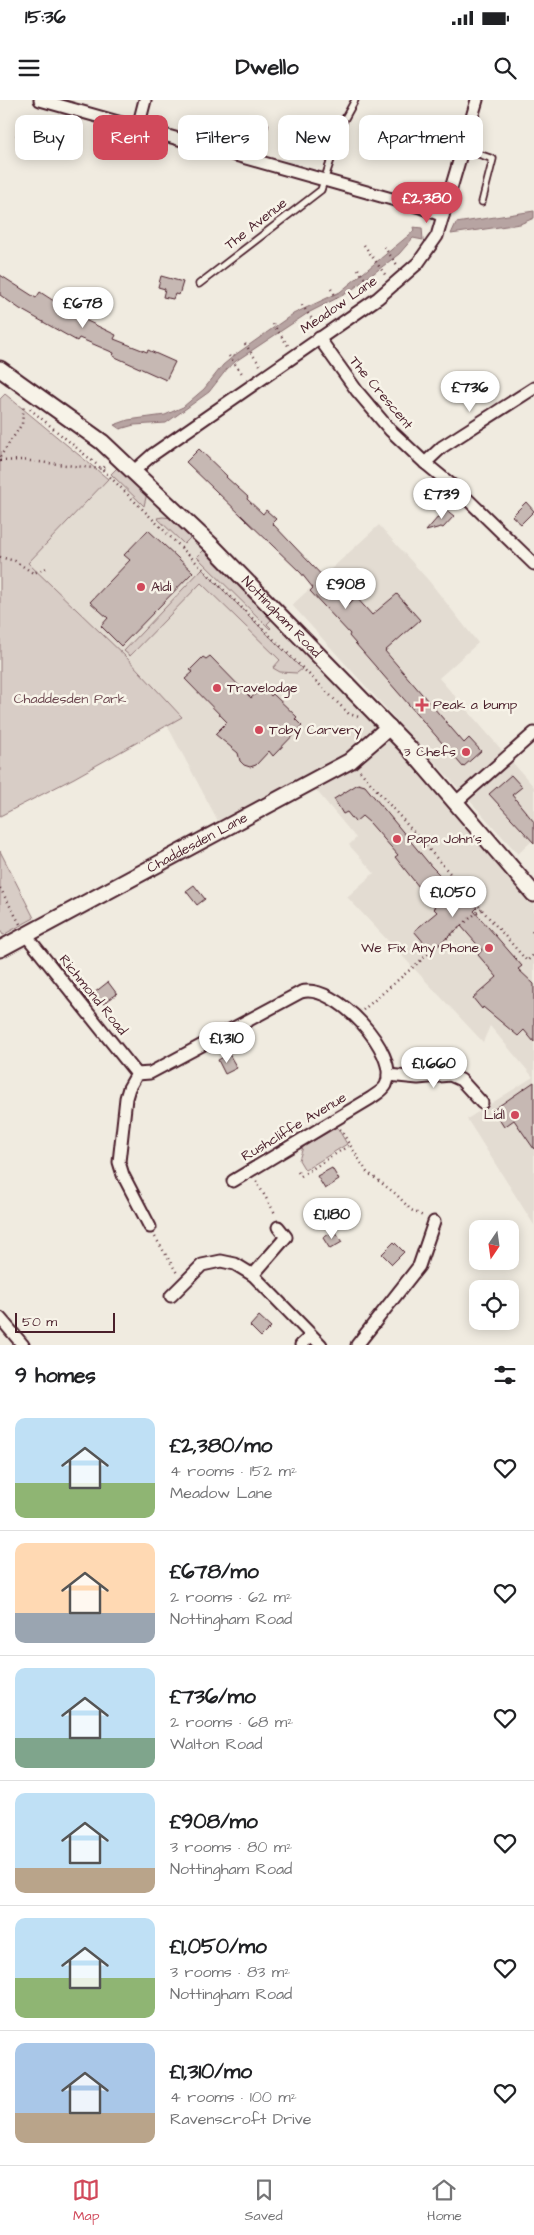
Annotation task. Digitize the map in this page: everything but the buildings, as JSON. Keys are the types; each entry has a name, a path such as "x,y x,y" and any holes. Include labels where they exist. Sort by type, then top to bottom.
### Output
{"street":[{"path":"40,100 94,115"},
{"path":"141,115 145,100"},
{"name":"Meadow Lane","path":"473,115 477,100"},
{"path":"168,136 420,207 443,216"},
{"name":"Meadow Lane","path":"134,471 152,455 378,298 418,263 436,236 461,160"},
{"name":"The Crescent","path":"319,338 381,420 425,463 459,491 534,564"},
{"name":"Nottingham Road","path":"0,369 102,442 218,551 389,727 534,894"},
{"path":"425,463 442,446 534,388"},
{"name":"Chaddesden Lane","path":"0,950 25,934 350,761 389,727"},
{"path":"455,803 534,733"},
{"name":"Richmond Road","path":"25,934 137,1074"},
{"path":"150,1227 122,1175 118,1162 126,1098 137,1074 150,1073 305,991 315,991 329,997 367,1030 380,1048 387,1064 388,1076 418,1078 450,1075 461,1080 482,1103"},
{"name":"Rushcliffe Avenue","path":"233,1181 371,1098 383,1089 388,1076"},
{"path":"357,1345 419,1266 434,1222"},
{"path":"252,1275 286,1237 278,1227"},
{"path":"171,1296 202,1265 221,1261 242,1266 321,1345"},
{"path":"0,1318 22,1345"},
{"path":"301,1345 311,1336"}],"lane":[{"path":"325,180 344,120 355,100"},
{"path":"482,202 493,159 483,156"},
{"name":"The Avenue","path":"199,284 321,190 325,180"}],"path":[{"path":"364,244 384,272"},
{"path":"384,247 395,262"},
{"path":"358,269 369,285"},
{"path":"330,289 341,304"},
{"path":"302,305 311,318"},
{"path":"273,324 282,338"},
{"path":"245,344 253,356"},
{"path":"229,356 238,367"},
{"path":"0,457 22,424 24,404 102,469 349,714 365,719"},
{"path":"0,461 21,460 102,469"},
{"path":"0,557 14,561 33,572 47,568"},
{"path":"350,761 527,961 534,954"},
{"path":"0,888 25,934"},
{"path":"355,1018 482,908"},
{"path":"334,1120 367,1172 396,1194 411,1210 434,1222"},
{"path":"298,1172 301,1176 348,1146"},
{"path":"250,1171 279,1219 278,1227"},
{"path":"150,1227 183,1282"}],"shaded area":[{"path":"534,211 534,218 520,224 451,234 456,223"},
{"path":"413,227 422,228 423,240 413,238 399,254 349,292 308,313 236,361 227,369 209,392 166,423 134,425 120,429 114,425 128,420 165,415 183,407 204,389 223,365 235,355 293,314 340,292 414,231"},
{"path":"118,467 365,712 534,905 534,1225 467,1119 533,1077 490,1026 483,1042 347,897 374,873 349,845 356,838 316,790 299,781 218,821 167,725 182,716 28,563"},
{"path":"379,525 429,581 478,643 439,678 534,787 534,839 518,854 292,605"}],"green space":[{"name":"Chaddesden Park","path":"5,394 108,479 28,563 126,657 182,717 74,778 0,816 0,399"},
{"path":"118,467 147,493 144,506 111,474"},
{"path":"157,518 172,518 191,537 184,544"},
{"path":"204,550 272,619 267,624 270,629 197,557"},
{"path":"202,569 302,669 297,673 280,672 273,668 280,660 201,583 130,656 124,651"},
{"path":"0,851 34,918 3,935 0,930"},
{"path":"337,1127 347,1144 305,1170 299,1160 303,1147"}],"place":[{"name":"Aldi","path":"141,587"},
{"name":"Travelodge","path":"217,688"},
{"name":"Peak a bump","path":"422,705"},
{"name":"Toby Carvery","path":"259,730"},
{"name":"3 Chefs","path":"466,752"},
{"name":"Papa John's","path":"397,839"},
{"name":"We Fix Any Phone","path":"489,948"},
{"name":"Lidl","path":"515,1115"}]}
